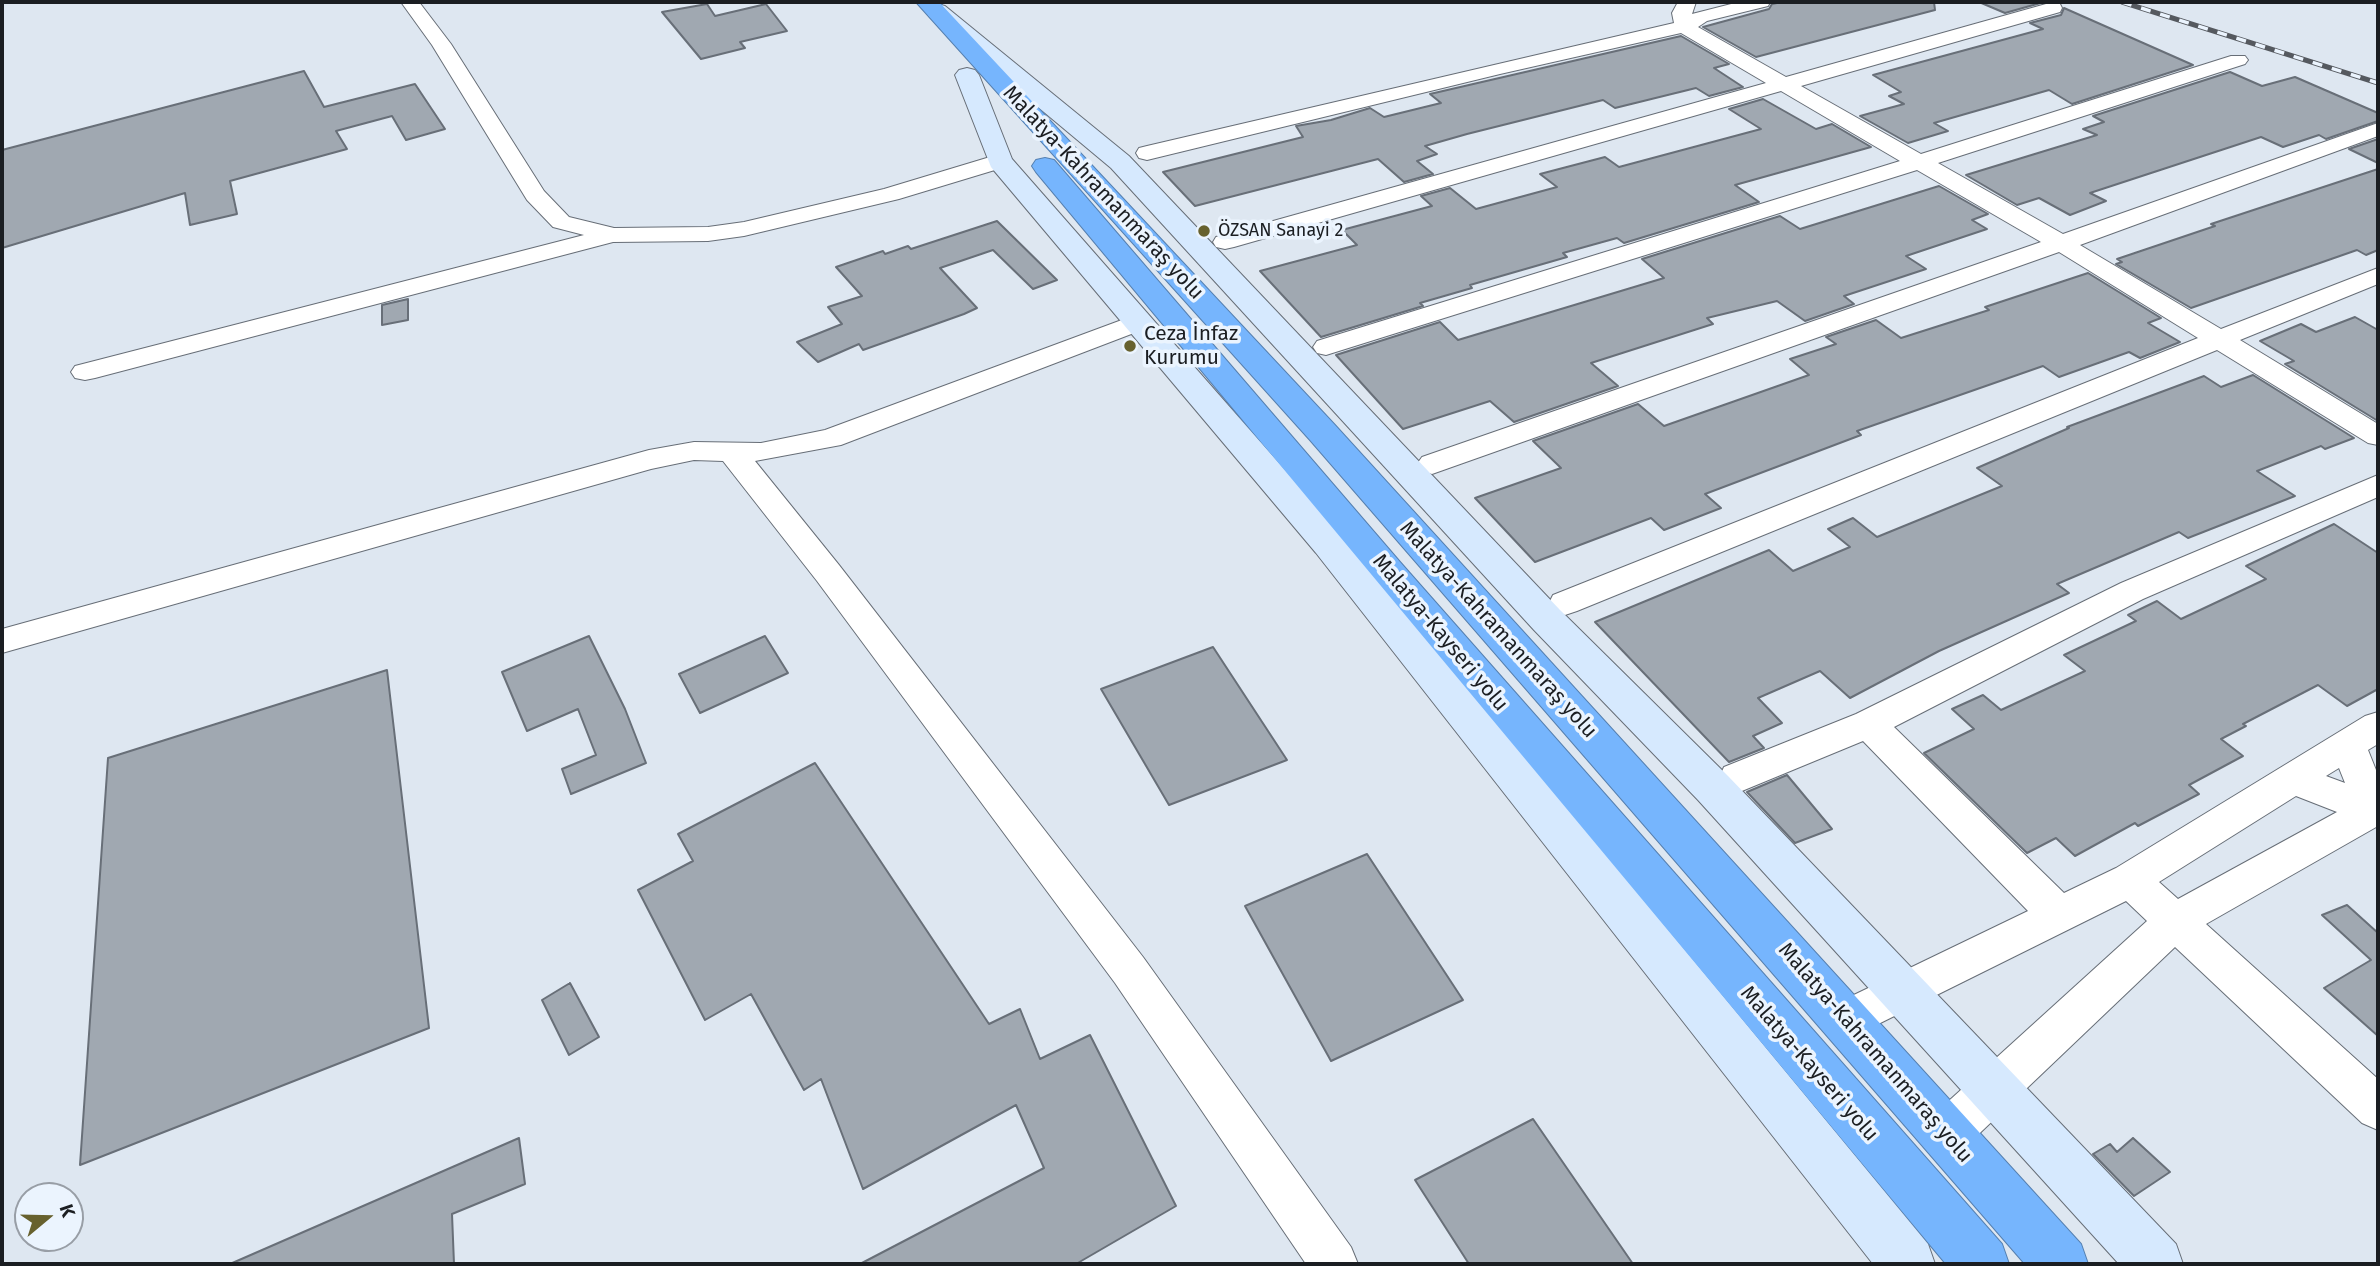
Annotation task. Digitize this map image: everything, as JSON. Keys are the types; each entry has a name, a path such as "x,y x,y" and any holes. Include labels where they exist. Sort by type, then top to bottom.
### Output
{"highway":[{"name":"Malatya-Kayseri yolu","path":"920,5 967,75 1786,1038 1982,1264"},
{"name":"Malatya-Kahramanmaraş yolu","path":"920,5 1322,432 2061,1264"}],"street":[{"path":"410,2 448,55 535,195 561,222 614,234 708,234 744,229 891,194 1000,161"},
{"path":"1147,153 1500,68 1695,12 1761,2"},
{"path":"920,5 1120,162 1547,620 1713,788 2156,1264"},
{"path":"1225,242 2053,8"},
{"path":"1695,12 1781,84 2062,244 2378,436"},
{"path":"1326,347 2238,60"},
{"path":"967,75 1000,161 1329,544 1908,1264"},
{"path":"1432,464 2062,244 2378,129"},
{"path":"85,372 614,234"},
{"path":"1565,603 2378,275"},
{"path":"2,641 649,460 694,451 775,450 831,438 1138,321"},
{"path":"731,451 828,573 1129,970 1334,1264"},
{"path":"1737,778 1868,723 2132,592 2378,485"},
{"path":"1868,723 2058,914"},
{"path":"1846,1020 2130,880 2363,735 2376,809"},
{"path":"2292,779 2376,809"},
{"path":"1946,1134 2175,921 2376,809"},
{"path":"2130,880 2378,1108"}],"building":[{"path":"1934,2 1935,10 1756,57 1703,27 1769,9 1772,4"},
{"path":"1979,2 2044,2 2005,13"},
{"path":"707,4 715,16 766,4 787,31 740,42 745,48 701,59 662,12"},
{"path":"2064,8 2193,65 2072,104 2049,90 1934,123 1948,131 1908,143 1860,116 1904,104 1889,96 1901,92 1873,75 2043,29 2030,23 2061,15"},
{"path":"1681,36 1729,64 1714,68 1743,87 1709,96 1696,88 1615,108 1603,100 1467,134 1425,146 1437,154 1417,161 1433,174 1404,182 1378,159 1195,206 1163,172 1303,137 1296,126 1331,120 1370,108 1384,117 1441,103 1430,94"},
{"path":"304,71 324,107 415,84 445,129 406,140 392,116 336,131 347,149 230,181 237,214 190,225 185,193 2,248 2,150"},
{"path":"2230,72 2262,86 2295,77 2378,113 2378,121 2326,139 2319,135 2283,147 2261,137 2090,193 2106,201 2070,215 2039,198 2017,205 1966,175 2097,135 2083,129 2104,122 2093,116"},
{"path":"1763,99 1816,129 1832,124 1871,147 1735,185 1759,202 1624,243 1617,238 1563,253 1567,257 1470,285 1472,288 1420,303 1423,306 1321,337 1260,271 1357,245 1342,230 1432,206 1421,196 1450,188 1476,209 1557,187 1540,174 1605,157 1619,167 1761,129 1729,109"},
{"path":"2378,139 2378,163 2349,149"},
{"path":"2378,169 2378,250 2366,255 2357,250 2191,308 2116,264 2122,262 2117,259 2215,226 2211,224"},
{"path":"1939,186 1988,214 1972,220 1987,229 1906,256 1926,269 1844,296 1854,304 1805,321 1777,301 1707,318 1713,324 1591,363 1618,386 1514,422 1490,401 1403,429 1336,355 1440,322 1458,340 1664,278 1642,259 1780,216 1800,229"},
{"path":"997,221 1057,280 1033,289 993,250 940,268 977,308 863,350 859,344 818,362 797,342 842,324 828,307 862,296 836,267 883,251 885,254 908,246 911,249"},
{"path":"2088,273 2161,318 2148,323 2180,342 2140,358 2129,352 2059,377 2043,366 1857,431 1861,435 1705,494 1721,508 1664,530 1651,518 1535,562 1475,498 1561,468 1533,441 1638,404 1664,426 1809,375 1790,359 1836,344 1826,337 1876,320 1901,338 1989,310 1985,307"},
{"path":"408,299 408,320 382,325 382,305"},
{"path":"2355,317 2378,330 2378,421 2285,364 2294,361 2260,341 2301,324 2316,332"},
{"path":"2253,375 2354,438 2325,449 2321,446 2257,471 2295,496 2188,538 2179,532 2057,584 2069,593 1939,651 1850,698 1820,671 1758,698 1782,723 1753,736 1764,748 1729,762 1595,622 1769,550 1793,571 1850,547 1828,529 1853,518 1877,537 2002,486 1977,468 2069,428 2067,427 2204,376 2221,387"},
{"path":"2334,524 2378,553 2378,689 2347,706 2318,685 2243,724 2246,726 2221,739 2243,756 2189,785 2199,794 2138,826 2135,823 2075,856 2056,838 2027,853 1924,753 1974,729 1952,709 1983,695 2001,710 2085,671 2064,655 2136,621 2128,615 2157,601 2181,619 2266,579 2246,566"},
{"path":"589,636 625,709 646,763 571,794 562,769 596,755 578,709 527,731 502,672"},
{"path":"765,636 788,673 700,713 679,674"},
{"path":"1213,647 1287,760 1169,805 1101,689"},
{"path":"387,670 429,1028 80,1165 108,758"},
{"path":"815,763 989,1024 1020,1009 1040,1059 1090,1035 1176,1206 1076,1264 860,1264 1044,1168 1016,1105 863,1189 821,1079 804,1090 751,994 705,1020 638,890 693,861 678,834"},
{"path":"1787,775 1832,829 1795,843 1747,792"},
{"path":"1367,854 1463,1000 1331,1061 1245,906"},
{"path":"2347,905 2378,933 2378,1036 2324,988 2371,960 2322,915"},
{"path":"570,983 599,1037 569,1055 542,1000"},
{"path":"1533,1119 1633,1264 1469,1264 1415,1180"},
{"path":"519,1138 525,1184 452,1214 454,1264 230,1264"},
{"path":"2133,1138 2170,1172 2134,1196 2093,1154 2110,1144 2117,1152"}],"railway":[{"path":"2122,2 2378,83"}],"place":[{"name":"ÖZSAN Sanayi 2","path":"1204,231"},
{"name":"Ceza İnfaz Kurumu","path":"1130,346"}]}
